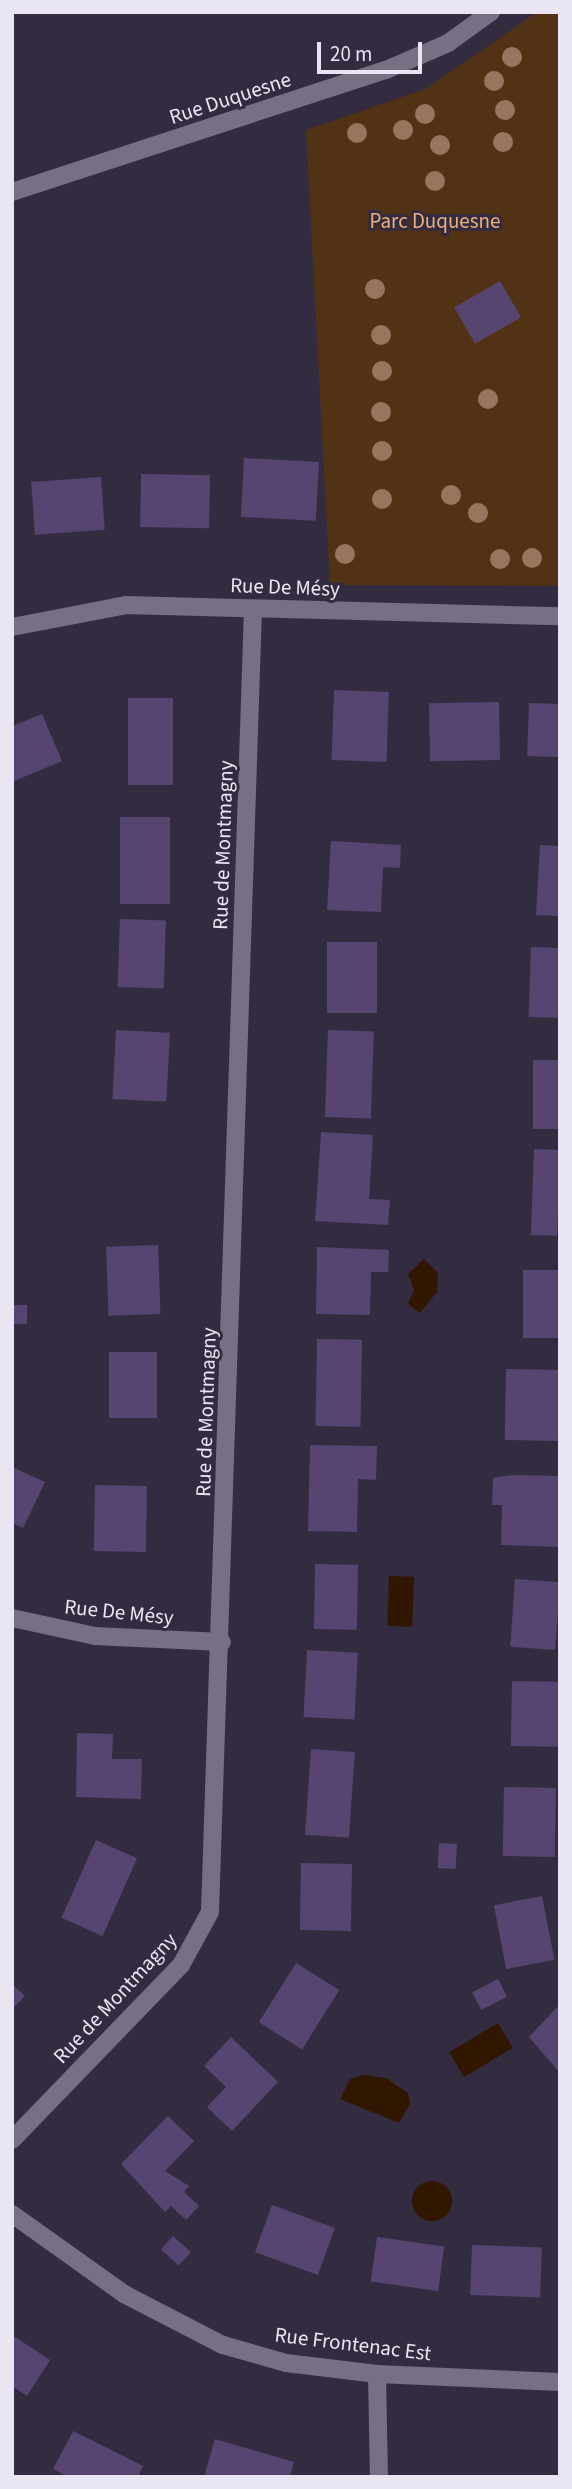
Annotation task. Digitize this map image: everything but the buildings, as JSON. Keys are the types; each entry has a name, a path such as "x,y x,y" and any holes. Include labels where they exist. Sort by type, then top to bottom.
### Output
{"street":[{"name":"Rue Duquesne","path":"12,192 386,71 448,43 491,12"},
{"name":"Rue De Mésy","path":"12,627 126,605 560,616"},
{"name":"Rue de Montmagny","path":"12,2140 181,1965 206,1925 222,1642 253,609"},
{"name":"Rue De Mésy","path":"12,1618 95,1636 222,1642"},
{"name":"Rue Frontenac Est","path":"12,2214 124,2294 223,2345 286,2363 377,2374 560,2382"},
{"path":"377,2374 379,2477"}],"green space":[{"name":"Parc Duquesne","path":"537,12 560,12 560,586 330,585 306,130 426,89"}],"shaded area":[{"path":"424,1259 438,1273 437,1292 420,1313 408,1304 414,1290 408,1274"},
{"path":"389,1576 414,1577 412,1627 387,1626"},
{"path":"498,2023 513,2048 464,2077 449,2052"},
{"path":"364,2075 386,2078 408,2093 410,2104 399,2123 340,2099 350,2079"},
{"path":"432,2181 446,2187 452,2201 446,2215 432,2221 418,2215 412,2201 418,2187"}]}
